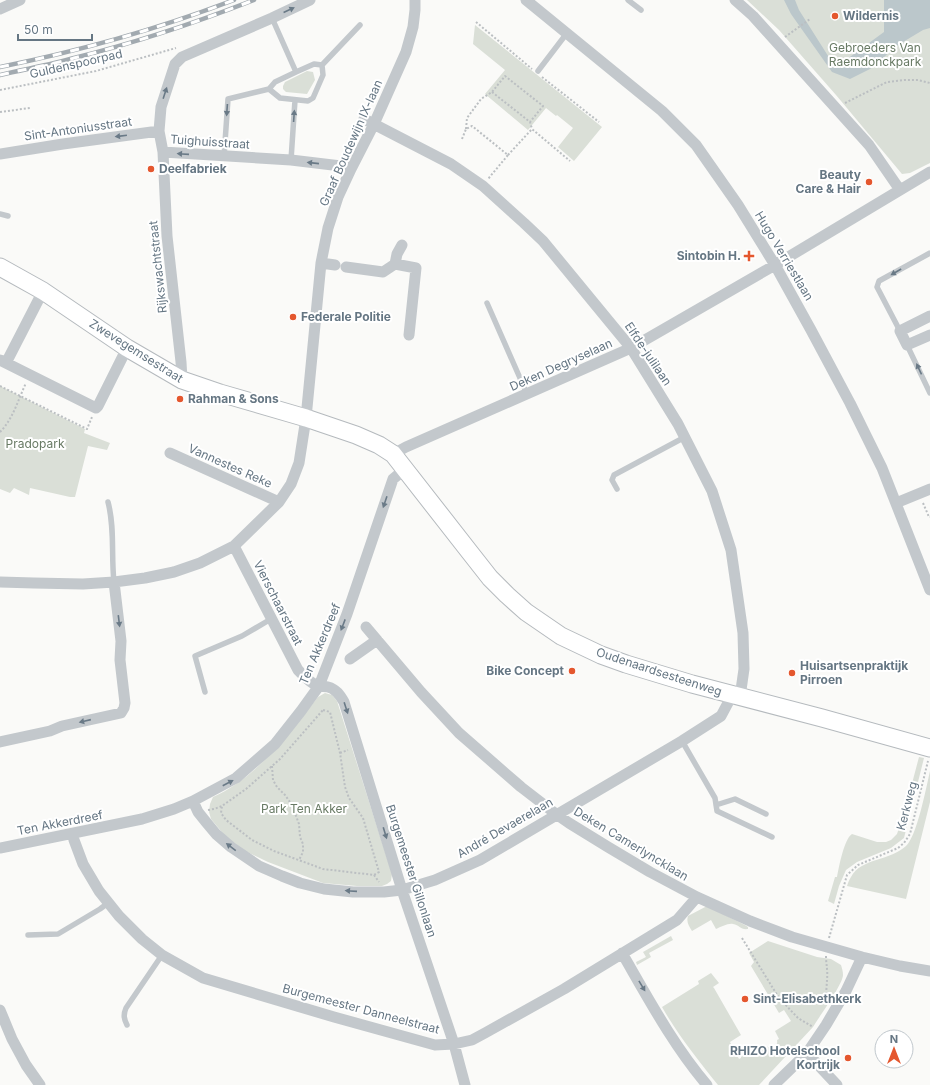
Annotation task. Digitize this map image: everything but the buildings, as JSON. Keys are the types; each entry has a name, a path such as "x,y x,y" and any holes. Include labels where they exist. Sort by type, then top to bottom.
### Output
{"main road":[{"name":"Zwevegemsestraat","path":"0,267 43,291 127,348 182,380 220,393 306,418"},
{"name":"Oudenaardsesteenweg","path":"306,418 363,438 379,445 393,454 490,578 507,595 547,627 575,644 601,655 654,673 930,752"}],"street":[{"path":"0,9 20,0"},
{"name":"Tuighuisstraat","path":"310,0 182,57 174,64 161,107 159,131 163,152 291,160 341,166 351,169"},
{"name":"Graaf Boudewijn IX-laan","path":"0,582 82,584 146,578 174,572 200,563 234,546 279,502 291,484 299,463 306,418 322,263 328,228 338,197 351,169 369,122 406,52 413,27 415,0"},
{"name":"Hugo Verriestlaan","path":"526,0 662,111 696,145 738,205 775,265 850,403 882,468 930,590"},
{"path":"735,0 753,16 869,145 900,190"},
{"name":"Elfde-julilaan","path":"369,122 450,164 483,186 543,241 631,348 685,436 712,491 731,550 743,633 744,669 735,696"},
{"name":"Sint-Antoniusstraat","path":"0,154 159,131"},
{"name":"Rijkswachtstraat","path":"163,152 167,236 182,380"},
{"name":"Deken Degryselaan","path":"393,454 399,450 631,348 775,265 930,172"},
{"path":"395,264 397,254 402,245"},
{"path":"322,263 335,265"},
{"path":"346,267 383,272 395,264 416,268 409,335"},
{"path":"43,291 3,361 96,408 127,348"},
{"path":"930,316 900,331 907,345 930,334"},
{"name":"Vannestes Reke","path":"170,453 279,502"},
{"name":"Ten Akkerdreef","path":"0,848 73,834 161,814 193,801 236,778 275,744 319,686 347,614 393,479 405,469"},
{"path":"896,503 930,489"},
{"name":"Vierschaarstraat","path":"234,546 298,670 307,679 319,686"},
{"path":"0,742 121,713 125,703 120,660 122,641 114,582"},
{"name":"Deken Camerlyncklaan","path":"366,627 407,676 459,733 521,786 569,823 650,872 697,898 750,921 826,948 900,966 930,971"},
{"path":"350,659 377,640"},
{"name":"Burgemeester Gillonlaan","path":"319,686 334,689 340,694 344,702 402,890 454,1044 464,1081 473,1085"},
{"name":"André Devaerelaan","path":"193,801 198,812 206,822 216,834 231,847 259,866 282,876 300,883 324,889 353,892 384,892 402,890 435,880 480,860 682,741 721,716 729,701 735,696"},
{"name":"Burgemeester Danneelstraat","path":"73,834 83,864 99,891 119,916 142,939 162,954 203,978 435,1045 454,1044 472,1040 564,989 677,920 697,898"},
{"path":"622,953 673,1039 692,1067 707,1085"},
{"path":"774,1085 807,1053 846,991 862,957"},
{"path":"0,1010 12,1039 26,1065 40,1085"},
{"path":"807,1053 837,1085"}],"lane":[{"path":"628,0 641,10"},
{"path":"272,18 296,72"},
{"path":"269,89 280,98 308,101 313,98 323,75 322,65 360,25"},
{"path":"538,71 567,33"},
{"path":"224,157 228,99 269,89 275,82 296,72 314,64 322,65"},
{"path":"291,160 295,100"},
{"path":"0,214 8,216"},
{"path":"900,331 877,287 879,282 930,253"},
{"path":"487,303 527,394"},
{"path":"907,345 930,393"},
{"path":"617,489 612,480 614,475 685,436"},
{"path":"108,502 111,513 112,568 114,582"},
{"path":"205,692 195,656 242,636 271,619"},
{"path":"682,741 715,798 717,811 772,837"},
{"path":"716,805 735,799 766,814"},
{"path":"28,934 58,934 108,903"},
{"path":"127,1025 124,1014 126,1008 162,954"}],"path":[{"path":"790,32 810,19"},
{"name":"Guldenspoorpad","path":"0,90 96,71 181,46"},
{"path":"462,139 466,129 466,118 481,99 492,92 505,76 543,106 530,122"},
{"path":"835,108 887,82 918,80 930,83"},
{"path":"492,92 530,122 532,129 570,161"},
{"path":"0,112 30,108"},
{"path":"466,129 472,126 508,155"},
{"path":"483,186 508,155 532,129"},
{"path":"0,432 5,427 14,410 30,375"},
{"path":"0,386 87,429 96,408"},
{"path":"919,493 930,517"},
{"path":"323,710 330,712 340,753 345,787 363,818 379,872 374,875 323,870 299,860 274,851 252,840 226,820 222,813 222,806 246,790 280,759 323,710"},
{"name":"Kerkweg","path":"828,1003 826,998 826,948 847,875 858,865 898,848 904,843 910,834 930,752"},
{"path":"272,766 273,780 292,805 299,824 303,852 299,860"},
{"path":"742,938 779,998 798,1018 813,1027"}],"green space":[{"name":"Gebroeders Van Raemdonckpark","path":"747,0 930,0 930,163 910,173 902,174 779,30"},
{"path":"475,25 602,127 574,161 558,147 573,128 557,115 556,116 546,108 528,130 485,94 505,70 473,44"},
{"path":"307,71 313,72 315,80 307,94 286,92 283,89 285,82"},
{"name":"Pradopark","path":"0,386 85,429 84,433 110,443 107,450 88,446 75,497 30,488 29,495 14,488 10,493 0,489"},
{"name":"Park Ten Akker","path":"325,693 332,695 337,701 392,874 391,881 382,886 357,886 323,883 268,862 245,851 226,837 211,819 209,812 213,797 244,778 258,766 283,740 318,697"},
{"path":"919,757 924,758 904,838 891,848 857,862 846,870 839,886 834,904 828,901 835,877 837,877 844,847 852,834 877,842 886,842 891,840 897,834"},
{"path":"930,771 930,802 906,899 847,886 851,877 862,866 899,851 910,841 921,811"},
{"path":"707,906 745,925 748,929 743,929 731,924 724,925 716,929 711,920 692,931 689,926 688,916"},
{"path":"671,936 673,940 649,953 651,957 637,965 636,962 646,957 643,952"},
{"path":"768,941 817,957 831,959 841,965 843,974 842,979 835,993 813,1027 759,1085 718,1085 681,1037 662,1007 699,984 698,981 711,973 719,983 713,987 741,1035 730,1042 739,1059 741,1056 762,1044 765,1047 770,1048 775,1046 777,1044 777,1040 779,1039 775,1031 791,1021 784,1010 779,1013 751,966 754,962 749,953"}],"shaded area":[{"path":"784,0 795,0 799,10 830,59 843,62 884,32 884,0 930,0 930,28 923,30 898,45 870,69 850,79 832,72 791,14"}],"railway":[{"path":"0,67 60,54 148,30 234,0"},
{"path":"0,75 56,63 120,46 187,25 254,0"}],"place":[{"name":"Wildernis","path":"835,16"},
{"name":"Deelfabriek","path":"151,169"},
{"name":"Beauty Care & Hair","path":"869,182"},
{"name":"Sintobin H.","path":"749,256"},
{"name":"Federale Politie","path":"293,317"},
{"name":"Rahman & Sons","path":"180,399"},
{"name":"Bike Concept","path":"572,671"},
{"name":"Huisartsenpraktijk Pirroen","path":"792,673"},
{"name":"Sint-Elisabethkerk","path":"745,999"},
{"name":"RHIZO Hotelschool Kortrijk","path":"848,1058"}]}
